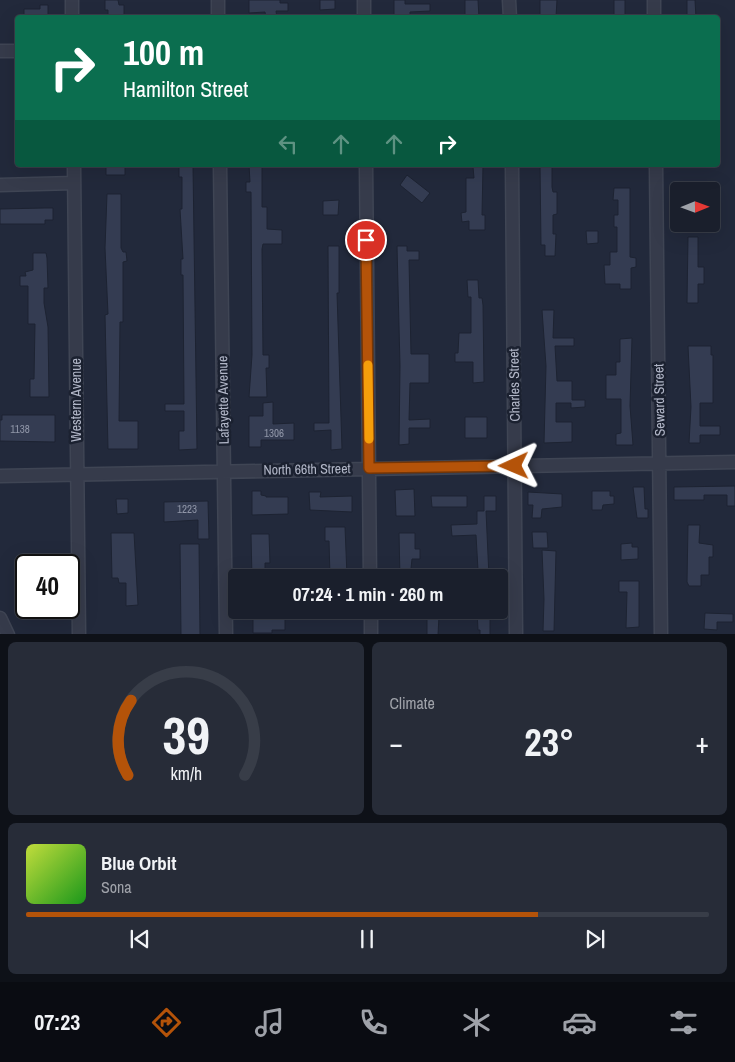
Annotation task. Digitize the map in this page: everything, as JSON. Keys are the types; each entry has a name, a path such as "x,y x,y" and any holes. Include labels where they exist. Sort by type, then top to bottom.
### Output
{"street":[{"path":"72,0 72,15"},
{"path":"218,0 218,15"},
{"path":"364,0 364,15"},
{"path":"509,0 510,15"},
{"path":"654,0 654,15"},
{"path":"0,51 15,51"},
{"name":"Western Avenue","path":"74,167 79,634"},
{"name":"Lafayette Avenue","path":"220,167 226,634"},
{"path":"366,167 370,569"},
{"name":"Charles Street","path":"512,167 516,634"},
{"name":"Seward Street","path":"656,167 661,634"},
{"path":"0,184 74,183"},
{"name":"North 66th Street","path":"0,476 735,462"},
{"path":"0,618 8,634"},
{"path":"371,619 371,634"}],"building":[{"path":"105,0 118,0 119,5 124,5 124,15 108,15 108,10 105,10"},
{"path":"249,0 280,0 280,3 288,3 288,11 276,11 277,15 266,15 265,12 249,13"},
{"path":"320,0 335,0 335,9 320,10"},
{"path":"394,0 405,0 405,4 430,4 430,11 410,12 410,15 394,15"},
{"path":"465,0 478,0 479,15 465,15"},
{"path":"540,0 557,0 556,15 540,15"},
{"path":"614,0 625,0 625,15 614,15"},
{"path":"687,0 695,0 696,15 687,15"},
{"path":"40,5 48,5 48,15 24,15 24,9 40,9"},
{"path":"106,167 125,167 125,175 106,175"},
{"path":"179,167 193,167 197,449 179,450 179,431 184,431 184,411 165,411 165,404 184,404 183,275 181,275 181,259 183,259 180,209 182,209 182,177 179,177"},
{"path":"249,167 262,167 262,207 267,207 267,229 282,230 282,244 263,244 262,249 263,355 269,355 269,368 266,368 267,397 249,397 252,355 251,192 246,192 246,182 250,182"},
{"path":"473,167 483,167 482,215 485,215 485,230 469,230 469,221 462,222 461,213 466,212 466,178 474,178"},
{"path":"540,167 552,167 553,192 557,192 557,214 553,215 553,234 556,234 555,256 545,256 545,245 541,245"},
{"path":"407,175 430,193 422,203 400,185"},
{"path":"614,188 630,188 630,257 636,258 636,267 631,268 631,289 620,289 620,284 605,284 604,265 610,265 610,252 617,252 617,227 614,227 614,215 618,215 618,200 613,200"},
{"path":"107,194 121,194 121,248 123,252 126,252 127,261 123,262 123,322 120,322 119,421 138,421 138,449 108,449 105,315 108,314 105,248"},
{"path":"339,200 338,215 323,215 323,201"},
{"path":"53,208 53,220 45,220 45,224 0,224 0,209"},
{"path":"586,231 598,231 598,243 587,244"},
{"path":"688,237 698,237 698,267 704,267 704,284 698,284 698,303 687,303"},
{"path":"328,246 339,246 339,293 337,293 342,449 331,450 331,430 314,431 314,423 329,423"},
{"path":"397,246 407,246 407,251 419,251 419,260 409,260 411,354 429,354 429,383 410,383 409,420 430,419 430,428 409,428 409,444 399,445 400,366"},
{"path":"33,253 46,253 47,258 48,288 44,288 44,303 48,327 49,397 30,397 30,379 34,379 35,324 28,324 28,286 20,286 20,276 26,276 25,272 33,270"},
{"path":"467,280 478,280 479,298 482,298 484,382 473,383 473,362 455,362 455,353 458,353 459,333 471,333 471,297 468,297"},
{"path":"542,310 554,310 553,338 574,338 574,346 555,346 557,381 572,381 572,400 585,400 585,407 571,408 571,403 556,403 556,422 572,422 572,442 544,443 546,366"},
{"path":"632,338 630,406 633,445 616,445 616,434 621,433 621,399 606,399 606,375 616,375 616,362 620,362 620,339"},
{"path":"688,346 711,346 711,355 713,355 713,403 700,403 700,426 720,426 720,435 700,435 700,443 689,443 691,407"},
{"path":"273,402 273,424 294,423 294,440 261,440 261,447 249,447 249,416 263,416 263,403"},
{"path":"2,415 55,415 55,442 0,441 0,420 2,420"},
{"path":"465,417 487,417 487,438 465,438"},
{"path":"735,486 735,506 727,506 727,495 704,495 704,500 674,500 674,487"},
{"path":"633,487 644,487 645,509 648,509 648,518 637,518"},
{"path":"414,489 415,516 396,516 395,490"},
{"path":"252,491 261,491 261,495 266,497 288,497 288,514 252,515"},
{"path":"592,491 610,491 610,496 614,496 614,504 603,505 602,510 592,510"},
{"path":"309,492 321,492 320,497 352,496 352,512 310,510"},
{"path":"528,492 562,494 562,507 542,509 541,518 532,518 533,505 528,505"},
{"path":"431,496 467,496 467,507 432,507"},
{"path":"484,496 496,496 496,511 486,511 489,569 478,569 476,535 452,536 451,525 477,524 477,511 484,511"},
{"path":"116,499 128,499 128,513 117,514"},
{"path":"208,501 209,539 198,539 198,520 164,522 164,502"},
{"path":"688,525 700,525 699,543 713,545 713,557 709,557 709,575 701,575 701,586 689,586 687,582"},
{"path":"325,527 345,527 347,569 330,569 329,541 325,541"},
{"path":"532,532 547,532 548,548 533,548"},
{"path":"111,533 134,533 138,605 126,606 126,583 119,583 118,578 112,578"},
{"path":"399,533 415,533 415,549 420,549 420,559 412,559 411,569 400,569"},
{"path":"251,534 269,534 270,563 265,563 265,569 252,569"},
{"path":"632,543 632,547 638,547 638,559 621,560 621,544"},
{"path":"180,544 199,544 200,634 181,634"},
{"path":"542,550 556,551 554,631 543,631"},
{"path":"619,581 639,581 639,627 626,628 627,592 619,592"},
{"path":"705,613 733,614 733,622 717,622 717,630 704,629"},
{"path":"253,619 285,619 285,630 272,630 272,633 253,633"},
{"path":"427,619 439,619 438,634 427,634"},
{"path":"477,619 490,619 490,634 480,634 480,630 478,630"}],"slow traffic":[{"path":"368,365 369,439"}],"route":[{"path":"366,240 369,468 514,466"}]}
